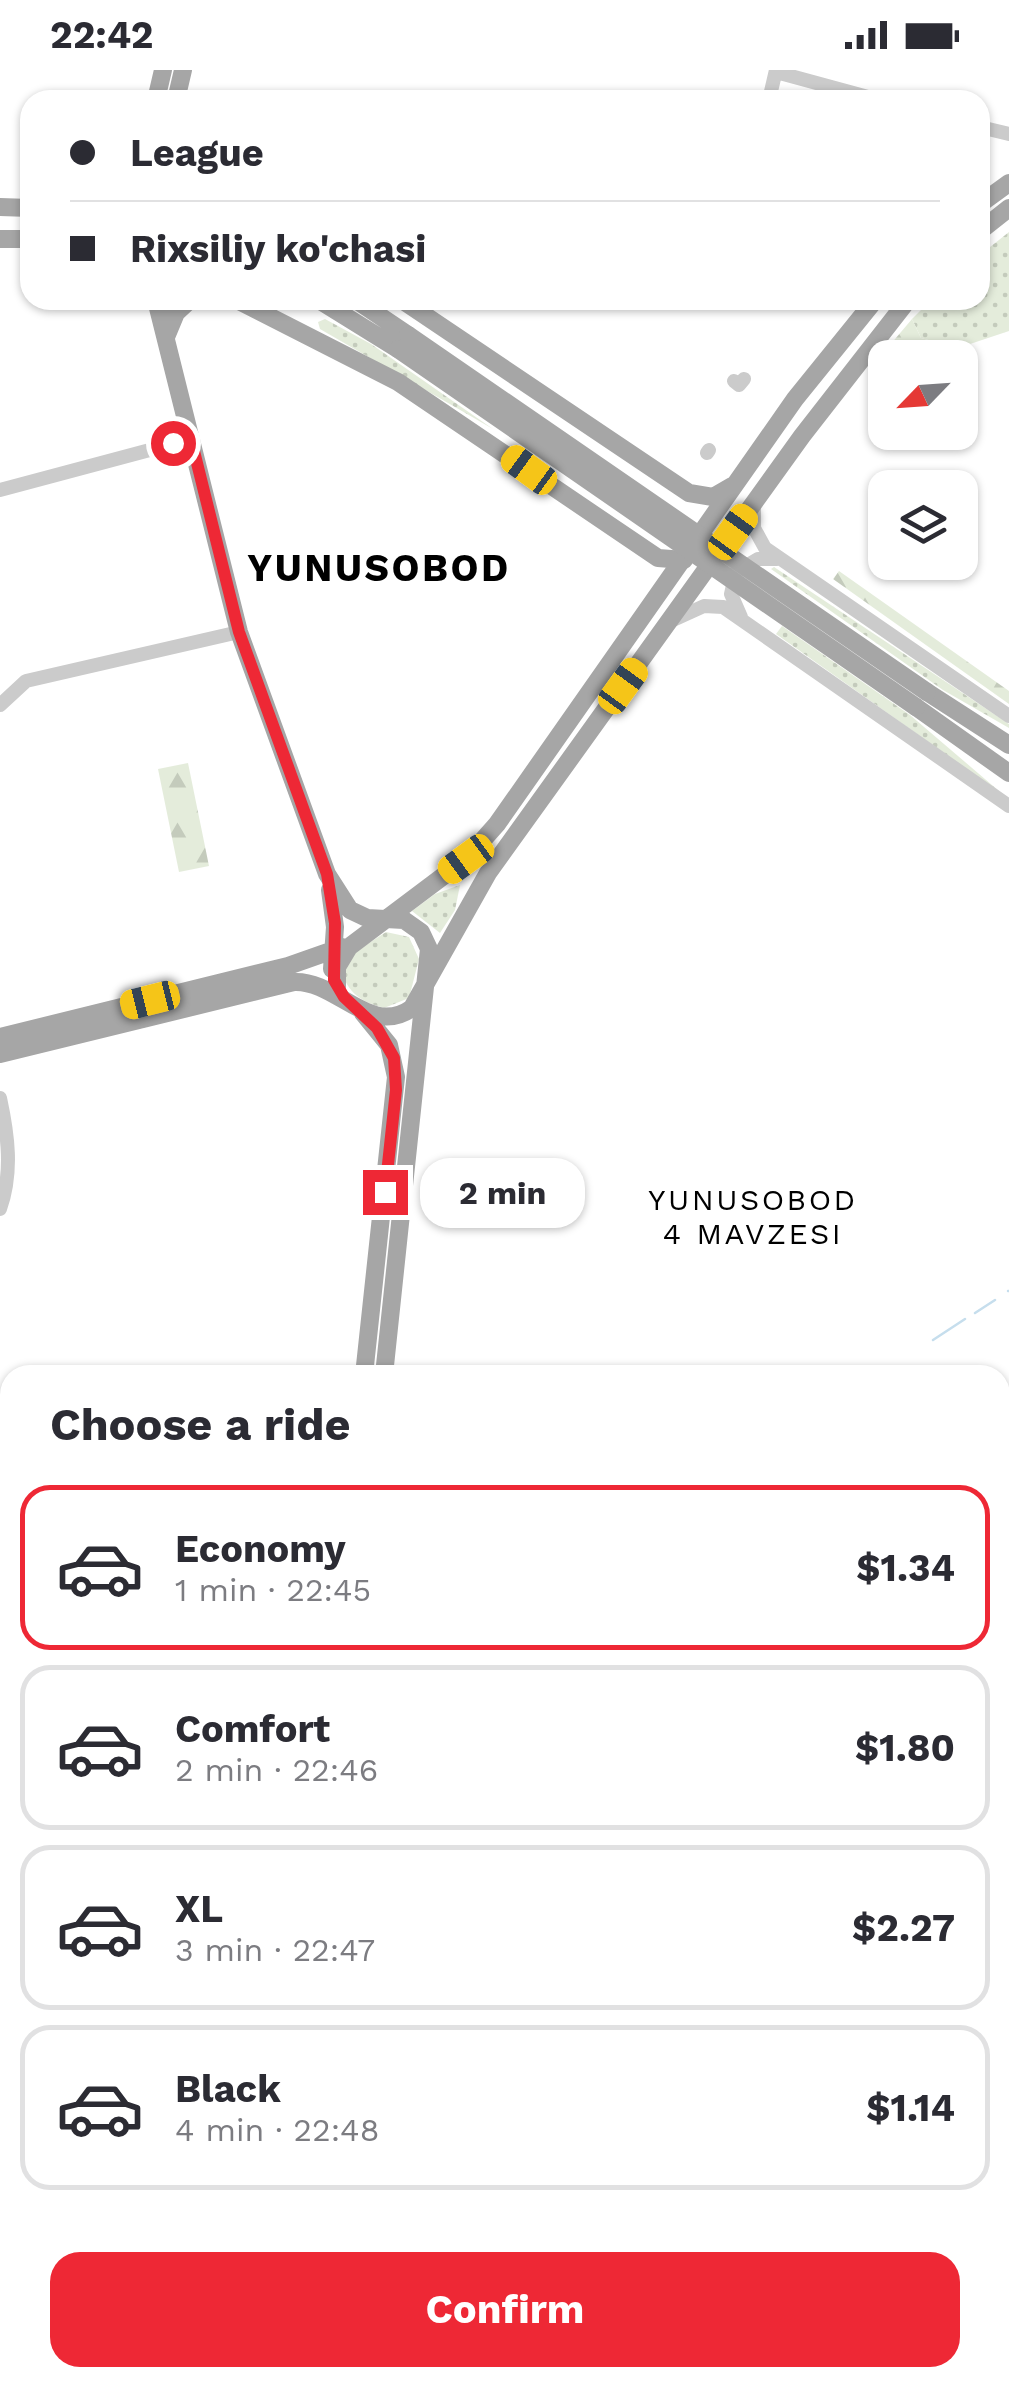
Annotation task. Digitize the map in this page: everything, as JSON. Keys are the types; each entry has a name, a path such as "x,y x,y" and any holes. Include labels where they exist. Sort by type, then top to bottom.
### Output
{"main road":[{"path":"151,310 166,337"},
{"path":"159,310 239,632 327,874 335,923 332,951 337,988 385,1039 395,1064 365,1365"},
{"path":"166,337 179,310"},
{"path":"257,310 469,426 658,558 684,560"},
{"path":"316,340 312,317 320,310"},
{"path":"338,310 403,342"},
{"path":"367,310 403,342 922,699 1009,744"},
{"path":"417,310 692,495 713,497 740,480"},
{"path":"337,988 338,964 356,941 481,843 806,384 868,310"},
{"path":"0,1054 294,982 321,986 377,1016 400,1015 416,1004 488,873 754,503 900,310"},
{"path":"594,686 597,700 612,701"},
{"path":"922,699 1009,789"},
{"path":"958,736 1009,773"},
{"path":"327,874 354,913 366,918 388,916 404,920 424,936 431,961 385,1365"},
{"path":"0,1037 332,951 356,941"},
{"path":"387,1170 398,1166 407,1172"}],"street":[{"path":"776,71 843,90"},
{"path":"0,490 191,439"},
{"path":"754,503 758,538 782,561 1009,716"},
{"path":"745,622 732,600 736,572 758,559 782,561"},
{"path":"669,622 708,605 723,607 1009,806"},
{"path":"0,705 26,681 239,632"},
{"path":"0,1098 9,1144 8,1176 0,1209"}],"green space":[{"path":"1009,232 1009,331 978,341 928,340 921,338 912,319 921,310 990,310 990,247"},
{"path":"325,319 371,344 493,429 320,329 318,322"},
{"path":"912,319 921,338 928,340 894,340"},
{"path":"774,567 1009,724 1009,728 943,690 771,569"},
{"path":"839,571 1009,691 1009,704 833,579"},
{"path":"782,626 910,715 1006,797 776,634"},
{"path":"188,763 209,866 179,872 158,769"},
{"path":"460,885 455,910 440,933 412,911 435,894"},
{"path":"386,932 409,937 419,959 409,998 384,1008 357,996 342,971 349,956"}],"waterway":[{"path":"975,1313 995,1300"},
{"path":"933,1340 965,1319"}],"district":[{"name":"YUNUSOBOD","path":"379,568"},
{"name":"YUNUSOBOD 4 MAVZESI","path":"753,1216"}],"route":[{"path":"173,443 191,439 239,632 327,874 335,923 331,960 334,980 344,997 377,1028 394,1058 396,1090 385,1192"}]}
